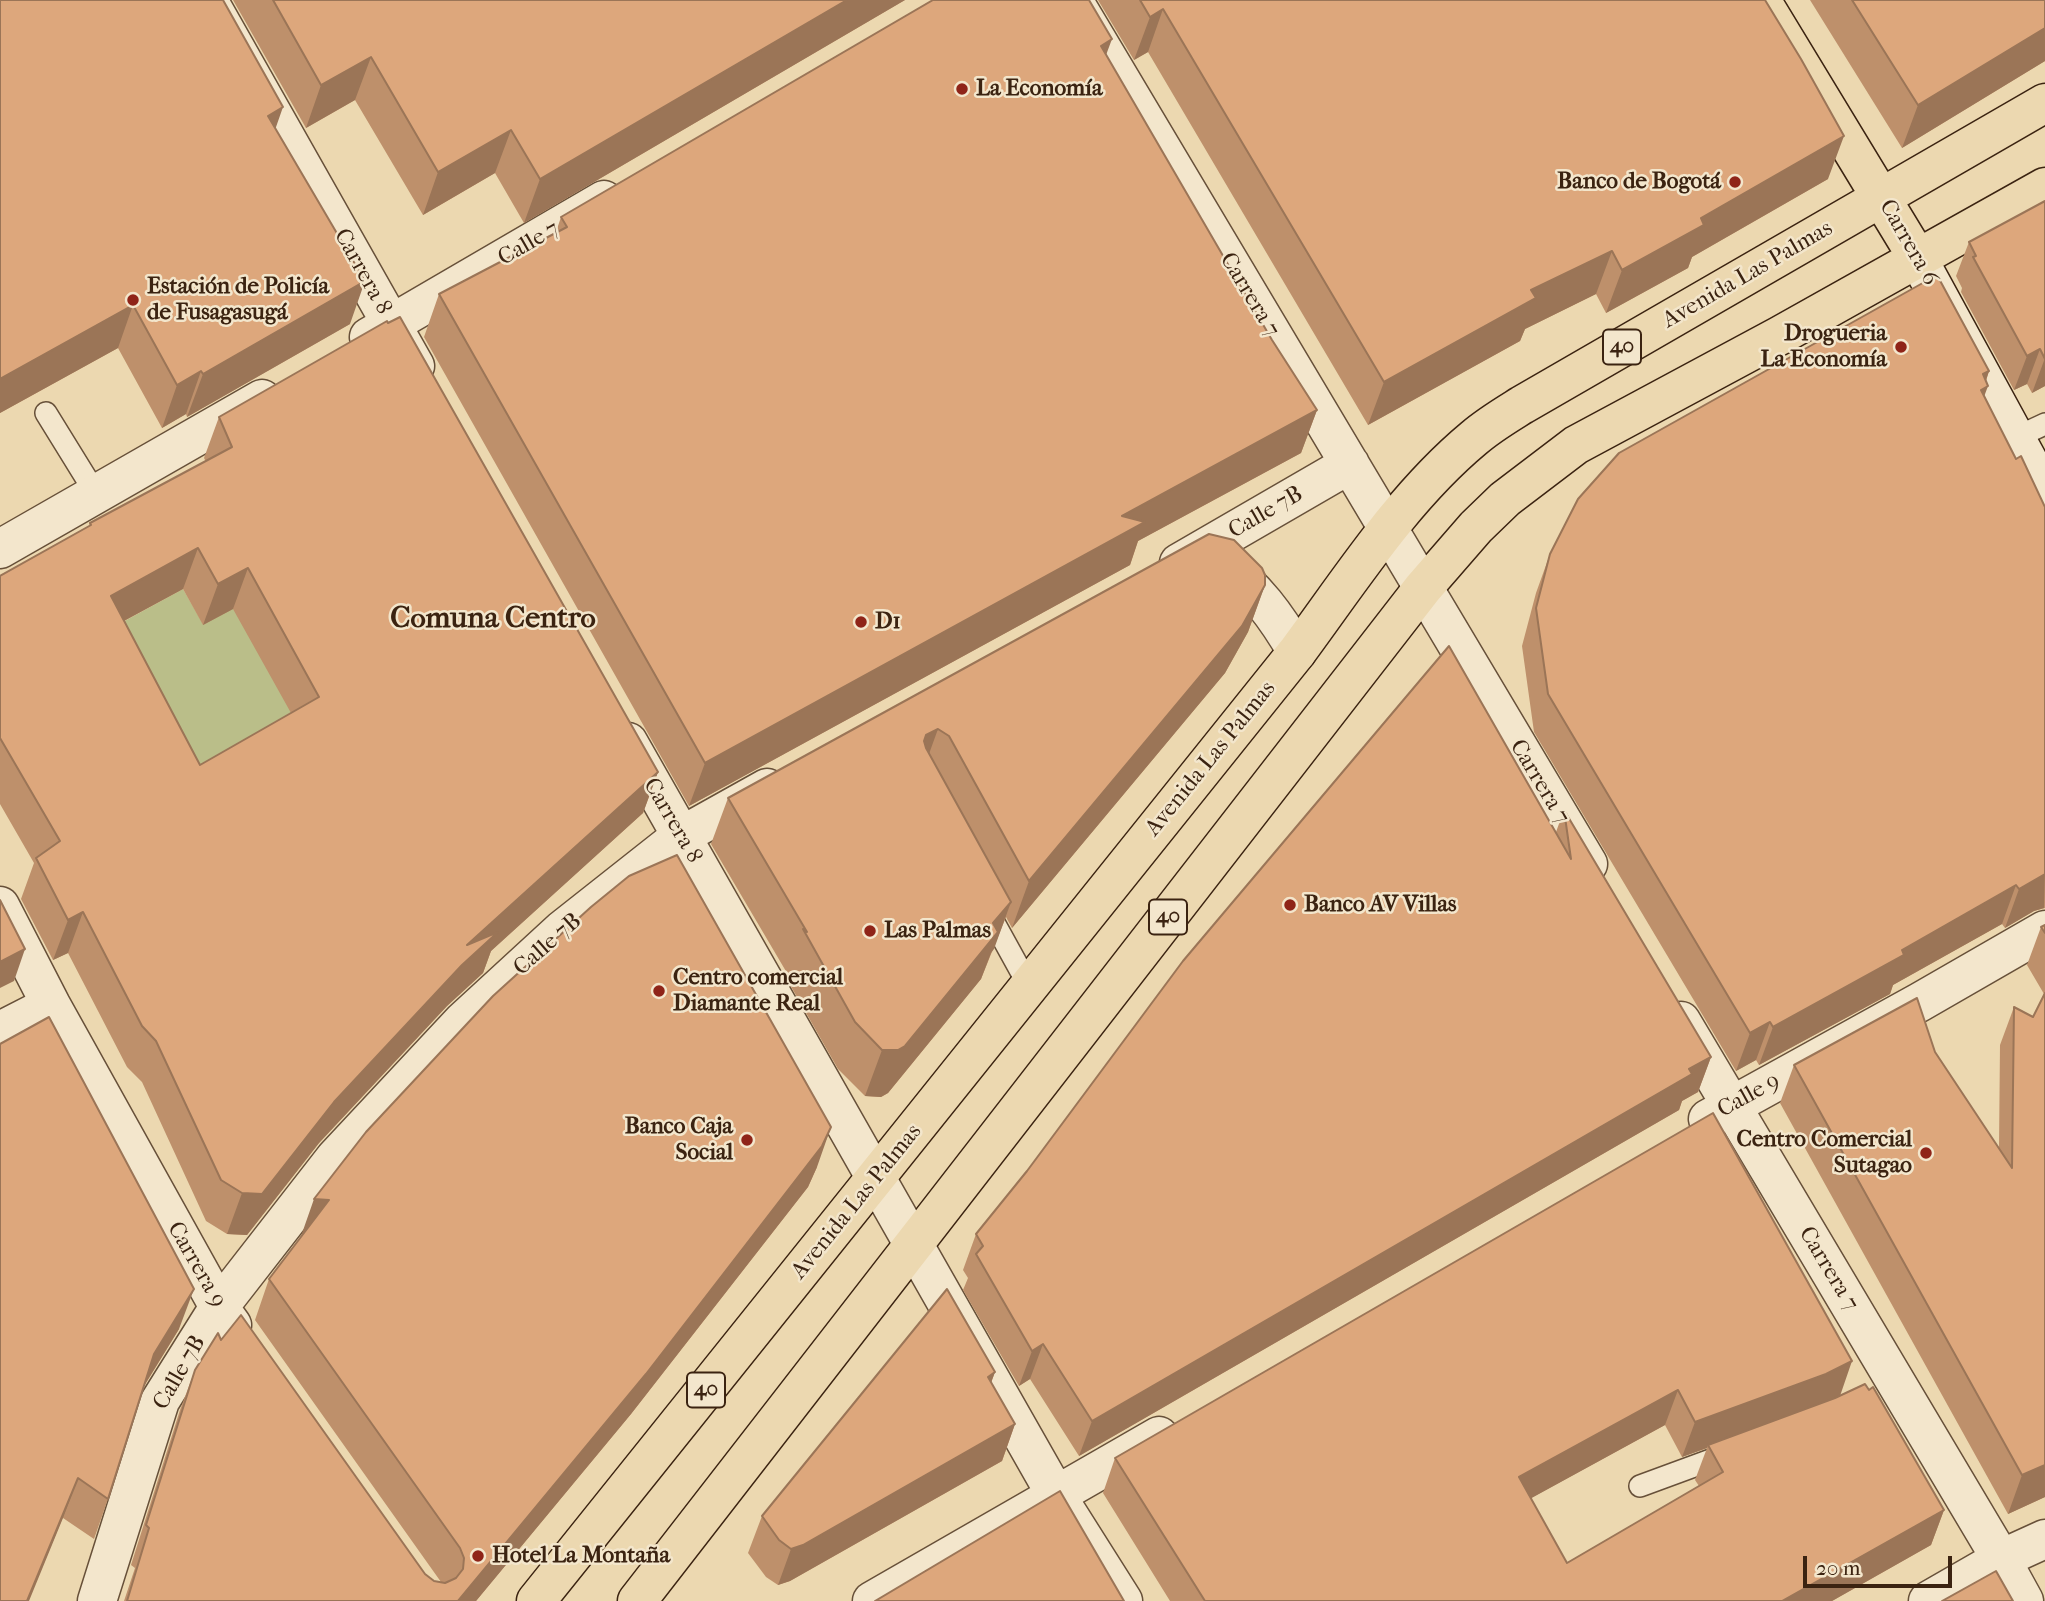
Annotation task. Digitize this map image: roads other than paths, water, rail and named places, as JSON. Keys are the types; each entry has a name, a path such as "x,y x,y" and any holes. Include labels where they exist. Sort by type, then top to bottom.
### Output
{"main road":[{"name":"Carrera 6","path":"1761,0 1917,257"},
{"name":"Avenida Las Palmas","path":"537,1601 1297,652 1388,529 1437,472 1475,437 1503,417 2045,103"},
{"name":"40","path":"637,1601 1423,588 1476,527 1505,499 1576,446 2045,187"}],"street":[{"name":"Carrera 8","path":"208,0 433,398"},
{"name":"Carrera 7","path":"1073,0 1602,889"},
{"name":"Calle 7","path":"344,352 637,181"},
{"name":"Carrera 6","path":"1917,257 2030,431 2045,492"},
{"path":"0,549 297,379"},
{"name":"Calle 7B","path":"1155,576 1350,464"},
{"path":"1204,549 1258,594 1280,621 1297,652"},
{"name":"Carrera 8","path":"612,714 1056,1496 1123,1601"},
{"name":"Calle 7B","path":"97,1601 160,1401 219,1307 335,1158 463,1021 562,930 681,836 801,770"},
{"name":"Carrera 9","path":"0,906 51,1005 219,1307 251,1352"},
{"name":"Calle 9","path":"1683,1133 2045,930"},
{"name":"Carrera 7","path":"1667,997 1731,1105 1885,1389 2001,1559 2024,1601"},
{"path":"0,1031 51,1005"},
{"path":"872,1601 1188,1419"},
{"path":"1928,1601 2001,1559 2045,1539"}],"lane":[{"path":"46,413 96,494"},
{"path":"978,893 1029,986"},
{"path":"1640,1486 1742,1449"}],"place":[{"name":"La Economía","path":"962,89"},
{"name":"Banco de Bogotá","path":"1735,182"},
{"name":"Estación de Policía de Fusagasugá","path":"133,300"},
{"name":"Drogueria La Economía","path":"1901,347"},
{"name":"D1","path":"861,622"},
{"name":"Banco AV Villas","path":"1290,905"},
{"name":"Las Palmas","path":"870,931"},
{"name":"Centro comercial Diamante Real","path":"659,991"},
{"name":"Banco Caja Social","path":"747,1140"},
{"name":"Centro Comercial Sutagao","path":"1926,1153"},
{"name":"Hotel La Montaña","path":"478,1556"}],"district":[{"name":"Comuna Centro","path":"493,620"}]}
